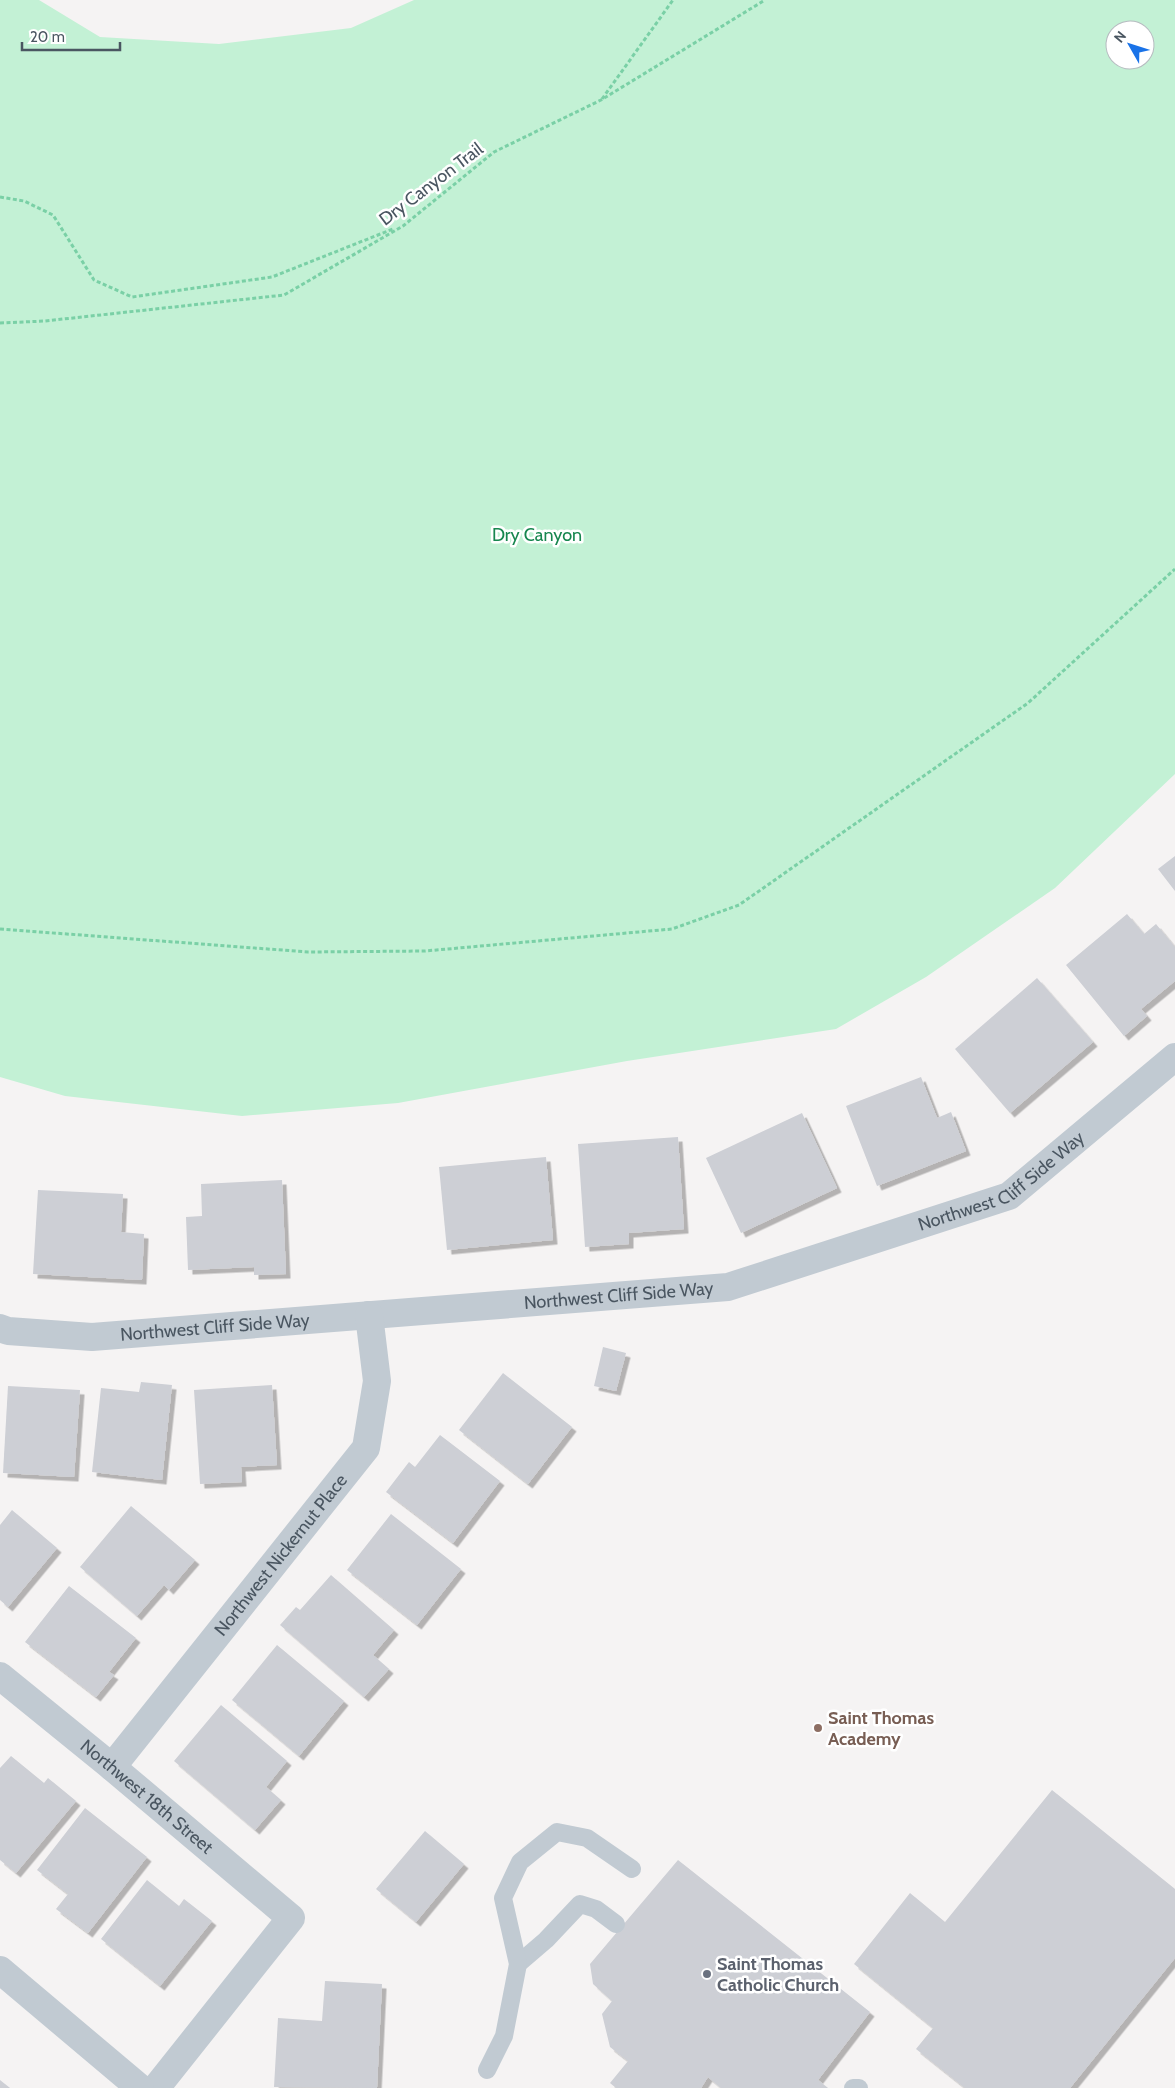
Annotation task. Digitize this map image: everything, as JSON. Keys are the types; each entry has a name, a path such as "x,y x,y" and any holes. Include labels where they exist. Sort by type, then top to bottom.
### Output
{"street":[{"name":"Northwest Cliff Side Way","path":"0,1328 8,1331 92,1337 728,1287 1010,1196 1175,1057"},
{"name":"Northwest Nickernut Place","path":"112,1767 366,1448 377,1381 369,1315"},
{"name":"Northwest 18th Street","path":"0,1676 112,1767 291,1918 156,2088"},
{"path":"0,1970 140,2088"}],"lane":[{"path":"487,2070 504,2036 518,1964 503,1898 520,1862 558,1832 587,1838 632,1869"},
{"path":"518,1964 546,1940 580,1904 596,1909 616,1924"},
{"path":"853,2088 859,2088"}],"path":[{"path":"601,100 673,0"},
{"name":"Dry Canyon Trail","path":"0,323 45,321 284,295 403,226 494,152 601,100 765,0"},
{"path":"0,197 24,201 53,215 94,280 132,297 272,277 403,226"},
{"path":"0,929 308,952 425,951 672,929 739,905 1028,703 1175,569"}],"green space":[{"name":"Dry Canyon","path":"0,0 39,0 100,37 219,44 351,28 414,0 1175,0 1175,774 1055,888 926,977 836,1029 627,1061 398,1103 242,1116 65,1096 0,1077"}],"building":[{"path":"1175,856 1175,891 1158,869"},
{"path":"1127,914 1144,934 1156,924 1175,947 1175,981 1141,1009 1147,1016 1124,1036 1066,965"},
{"path":"1037,978 1093,1042 1010,1113 955,1049"},
{"path":"921,1077 937,1118 951,1112 966,1151 877,1186 846,1106"},
{"path":"802,1113 837,1188 741,1233 706,1158"},
{"path":"678,1137 684,1229 629,1233 629,1244 585,1247 578,1144"},
{"path":"546,1157 553,1240 447,1250 439,1167"},
{"path":"282,1180 286,1274 254,1275 254,1267 188,1270 186,1217 202,1216 201,1184"},
{"path":"38,1190 123,1194 121,1232 144,1234 142,1280 33,1274"},
{"path":"603,1347 626,1353 616,1391 594,1386"},
{"path":"503,1373 572,1427 528,1484 459,1430"},
{"path":"141,1382 172,1385 162,1480 92,1472 101,1388 139,1392"},
{"path":"272,1385 277,1465 241,1467 242,1482 200,1484 194,1390"},
{"path":"8,1386 80,1390 74,1477 3,1473"},
{"path":"440,1435 500,1481 453,1543 386,1492 409,1462 415,1467"},
{"path":"131,1506 195,1560 169,1590 164,1585 137,1616 80,1567"},
{"path":"12,1510 57,1548 8,1607 0,1600 0,1525"},
{"path":"391,1514 461,1569 417,1625 347,1570"},
{"path":"331,1575 394,1630 373,1655 389,1669 364,1697 280,1625 296,1607 300,1610"},
{"path":"69,1586 136,1638 109,1672 114,1675 96,1697 25,1642"},
{"path":"277,1645 344,1701 299,1756 232,1700"},
{"path":"221,1705 287,1761 266,1787 281,1800 255,1830 174,1761"},
{"path":"11,1756 44,1783 48,1778 76,1801 16,1873 0,1860 0,1768"},
{"path":"1052,1790 1175,1889 1175,1958 1070,2088 965,2088 916,2049 933,2028 854,1964 910,1893 945,1922"},
{"path":"85,1808 147,1857 88,1933 56,1909 68,1894 37,1870"},
{"path":"425,1831 464,1864 416,1922 376,1889"},
{"name":"Saint Thomas Catholic Church","path":"678,1860 870,2012 818,2080 828,2088 721,2088 708,2077 701,2088 616,2088 610,2083 628,2061 610,2047 602,2014 612,2001 593,1984 590,1964"},
{"path":"147,1880 179,1906 184,1899 212,1921 160,1986 101,1939"},
{"path":"325,1981 382,1984 377,2088 274,2087 278,2018 322,2021"},
{"path":"0,2080 10,2088 0,2088"}],"place":[{"name":"Saint Thomas Academy","path":"818,1728"},
{"name":"Saint Thomas Catholic Church","path":"707,1974"}]}
